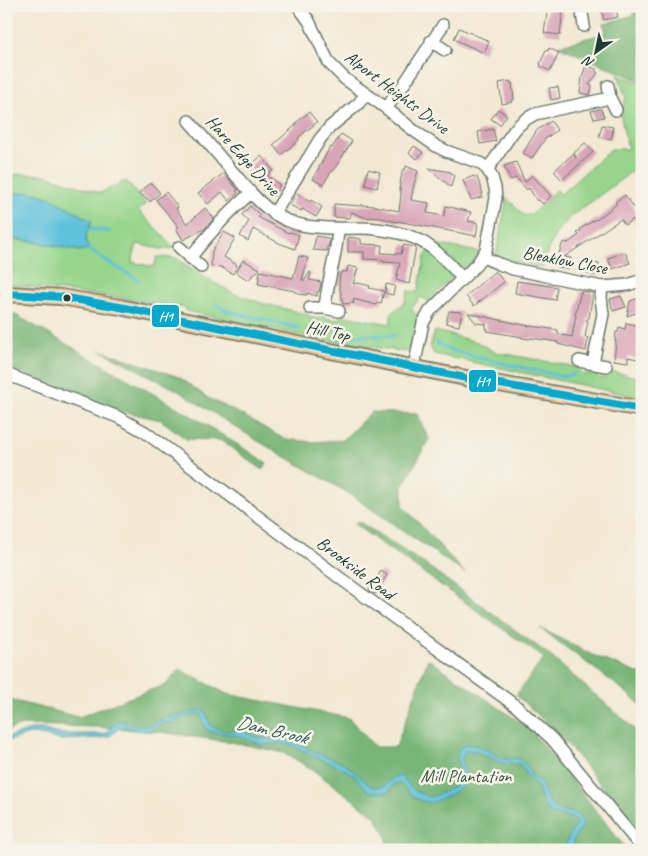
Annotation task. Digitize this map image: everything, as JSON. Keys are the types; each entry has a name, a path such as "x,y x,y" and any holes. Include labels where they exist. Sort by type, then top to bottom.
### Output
{"main road":[{"name":"Hill Top","path":"6,294 46,296 92,302 471,379 642,408"}],"street":[{"name":"Alport Heights Drive","path":"298,6 309,21 329,63 345,79 436,146 480,163 487,169"},
{"path":"581,6 584,26"},
{"path":"386,108 443,25"},
{"path":"431,41 445,50"},
{"path":"608,86 610,98 616,110"},
{"path":"274,214 320,139 358,104 366,94"},
{"path":"414,367 423,324 430,311 483,256 496,198 494,182 487,169 517,127 535,114 610,98"},
{"name":"Hare Edge Drive","path":"188,121 250,193 274,214 303,226 338,229 376,229 406,234 428,244 462,278"},
{"path":"190,258 215,227 250,193"},
{"path":"325,308 338,229"},
{"path":"179,247 201,267"},
{"name":"Bleaklow Close","path":"483,256 513,269 602,287 628,285 642,280"},
{"path":"593,363 603,314 602,287"},
{"path":"310,308 325,308 339,312"},
{"path":"579,362 606,366"},
{"name":"Brookside Road","path":"6,374 118,417 146,432 426,642 498,692 552,738 642,848"}],"green space":[{"path":"632,6 642,6 642,82 558,46 606,33 604,24 634,15"},
{"path":"618,75 642,84 642,164 569,218 555,235 542,268 514,262 496,255 507,198 525,216 533,213 556,190 561,194 611,149 628,149 620,113 626,98"},
{"path":"19,174 46,175 100,193 126,181 146,204 138,210 175,248 160,249 137,244 132,262 154,267 157,257 176,258 207,279 235,294 261,303 306,314 315,319 324,317 334,320 344,316 391,324 391,314 405,302 408,291 418,292 425,256 429,251 451,273 452,278 429,301 420,297 411,310 419,316 413,342 406,352 312,338 186,311 186,308 13,285 6,283 6,239 31,241 80,251 86,243 86,234 92,222 52,199 30,193 6,194 6,176"},
{"path":"435,244 479,252 469,267 464,268"},
{"path":"14,314 197,419 267,463 263,470 220,440 186,439 161,420 117,410 6,367 6,315"},
{"path":"435,331 477,342 495,352 576,367 584,375 594,373 599,378 605,378 612,372 642,378 642,398 434,354 430,346"},
{"path":"100,350 179,377 208,398 284,439 313,442 343,440 371,412 417,414 429,439 403,486 403,506 465,573 345,491 258,441 175,389"},
{"path":"358,521 426,565 548,654 642,737 642,835 558,733 516,695 544,658 354,524"},
{"path":"540,628 590,654 642,675 642,706 622,689"},
{"name":"Mill Plantation","path":"428,659 527,727 561,766 627,850 388,850 386,835 375,816 313,770 285,753 237,743 160,732 98,727 21,725 9,730 6,728 6,699 79,717 166,685 179,669 227,694 349,718 375,747 396,747"}],"water":[{"path":"30,192 49,197 92,221 86,238 89,249 80,251 31,241 6,239 6,194"},
{"path":"201,710 206,712 210,725 223,731 243,731 259,738 289,740 316,753 344,763 372,787 384,786 395,776 401,776 415,791 429,797 447,790 459,781 460,773 457,756 460,748 464,745 477,746 501,758 517,758 527,766 532,776 541,783 550,805 557,810 578,815 583,825 574,839 574,850 568,850 566,842 576,821 570,817 550,813 547,810 541,800 538,787 529,779 520,764 502,763 475,751 466,751 463,755 462,762 465,782 463,785 431,803 417,799 402,785 395,783 389,792 369,792 355,776 292,745 279,743 262,745 239,736 207,730 203,723 202,715 198,714 183,717 172,723 161,723 154,729 147,731 125,727 119,728 110,736 102,738 60,740 30,734 6,741 6,736 9,737 34,729 58,734 102,734 108,732 118,721 137,726 153,725 157,721"}],"building":[{"path":"548,6 563,8 560,35 544,33"},
{"path":"615,6 618,17 604,20 601,7"},
{"path":"459,28 489,41 484,53 454,39"},
{"path":"549,48 559,53 550,71 540,66 546,50 548,51"},
{"path":"586,65 596,69 598,73 589,85 592,86 590,95 580,93"},
{"path":"510,81 512,83 514,100 502,104 499,83"},
{"path":"558,87 560,98 551,100 549,88"},
{"path":"498,109 507,115 500,125 491,119"},
{"path":"601,109 604,117 594,119 591,111"},
{"path":"309,112 317,122 281,155 273,145"},
{"path":"551,121 557,130 545,139 532,158 523,153 537,130"},
{"path":"602,125 613,127 611,139 599,137"},
{"path":"493,129 496,141 480,144 478,132"},
{"path":"341,134 352,141 323,185 313,179 330,147 332,148"},
{"path":"585,143 593,152 562,180 554,171 573,154 576,158 574,153"},
{"path":"414,146 423,152 417,159 409,153"},
{"path":"261,156 273,170 267,176 280,185 274,196 262,189 265,185 248,166"},
{"path":"516,162 525,182 532,175 551,196 543,204 539,200 537,201 529,188 527,190 516,178 511,180 504,166"},
{"path":"406,166 418,171 411,200 429,203 427,213 444,216 446,206 471,212 468,221 478,223 476,236 381,218 364,217 351,212 350,218 334,217 334,204 375,206 399,211 401,189 399,190 403,169 405,170"},
{"path":"428,168 451,172 454,175 451,187"},
{"path":"368,169 380,172 377,188 365,185"},
{"path":"224,173 238,190 236,191 238,193 229,201 222,192 208,204 198,193"},
{"path":"474,176 475,178 477,177 483,194 482,197 471,200 463,180"},
{"path":"151,183 160,193 150,202 139,193"},
{"path":"166,192 178,207 176,209 187,224 205,208 214,218 204,229 183,240 176,228 179,227 156,200"},
{"path":"296,193 322,207 316,217 290,205"},
{"path":"625,195 642,219 642,240 640,240 633,219 625,225 621,219 564,257 571,258 569,269 555,265 563,242 568,243 579,235 577,233 581,231 580,229 597,220"},
{"path":"250,206 260,215 258,217 286,232 299,235 295,249 253,229 248,241 240,236 249,221 242,215"},
{"path":"224,232 235,238 224,257 237,265 233,274 221,267 211,266 212,251"},
{"path":"316,236 330,240 327,251 313,250"},
{"path":"348,237 361,239 361,244 382,245 381,253 401,254 403,245 416,247 409,284 396,280 400,263 364,259 364,252 348,252"},
{"path":"625,252 630,263 612,269 608,258"},
{"path":"299,256 308,258 302,280 305,280 310,272 309,280 321,282 317,296 307,293 307,295 298,294 295,291 258,284 260,271 293,278"},
{"path":"243,260 260,269 248,280 236,272"},
{"path":"589,262 599,264 597,275 587,273"},
{"path":"348,266 358,268 353,284 358,283 370,286 369,288 384,291 381,304 377,303 376,305 353,299 354,303 343,304 339,284 340,273 342,271 347,272"},
{"path":"495,271 504,282 474,306 466,296"},
{"path":"517,281 557,287 555,300 515,293"},
{"path":"386,284 395,286 393,295 385,293"},
{"path":"581,291 593,293 589,318 586,320 588,321 585,337 588,338 586,351 558,344 558,342 522,338 487,331 486,324 476,323 468,313 558,330 558,334 572,337"},
{"path":"621,296 626,307 613,311 610,299"},
{"path":"639,298 642,311 627,316 630,301"},
{"path":"449,311 462,312 459,326 446,323"},
{"path":"626,323 642,326 642,360 628,357 628,362 614,360 616,332 618,332 619,327 625,329"},
{"path":"381,571 387,575 375,594 369,590"}],"waterway":[{"path":"88,229 109,231"},
{"path":"89,249 139,280"},
{"path":"216,304 227,311 299,328"},
{"path":"342,333 350,335 395,336"},
{"path":"437,343 447,349 484,359 560,376 575,374"}],"transit line":[{"name":"H1","path":"6,294 61,297 120,307 471,379 642,409"}],"water label":[{"name":"Dam Brook","path":"272,730"}]}
